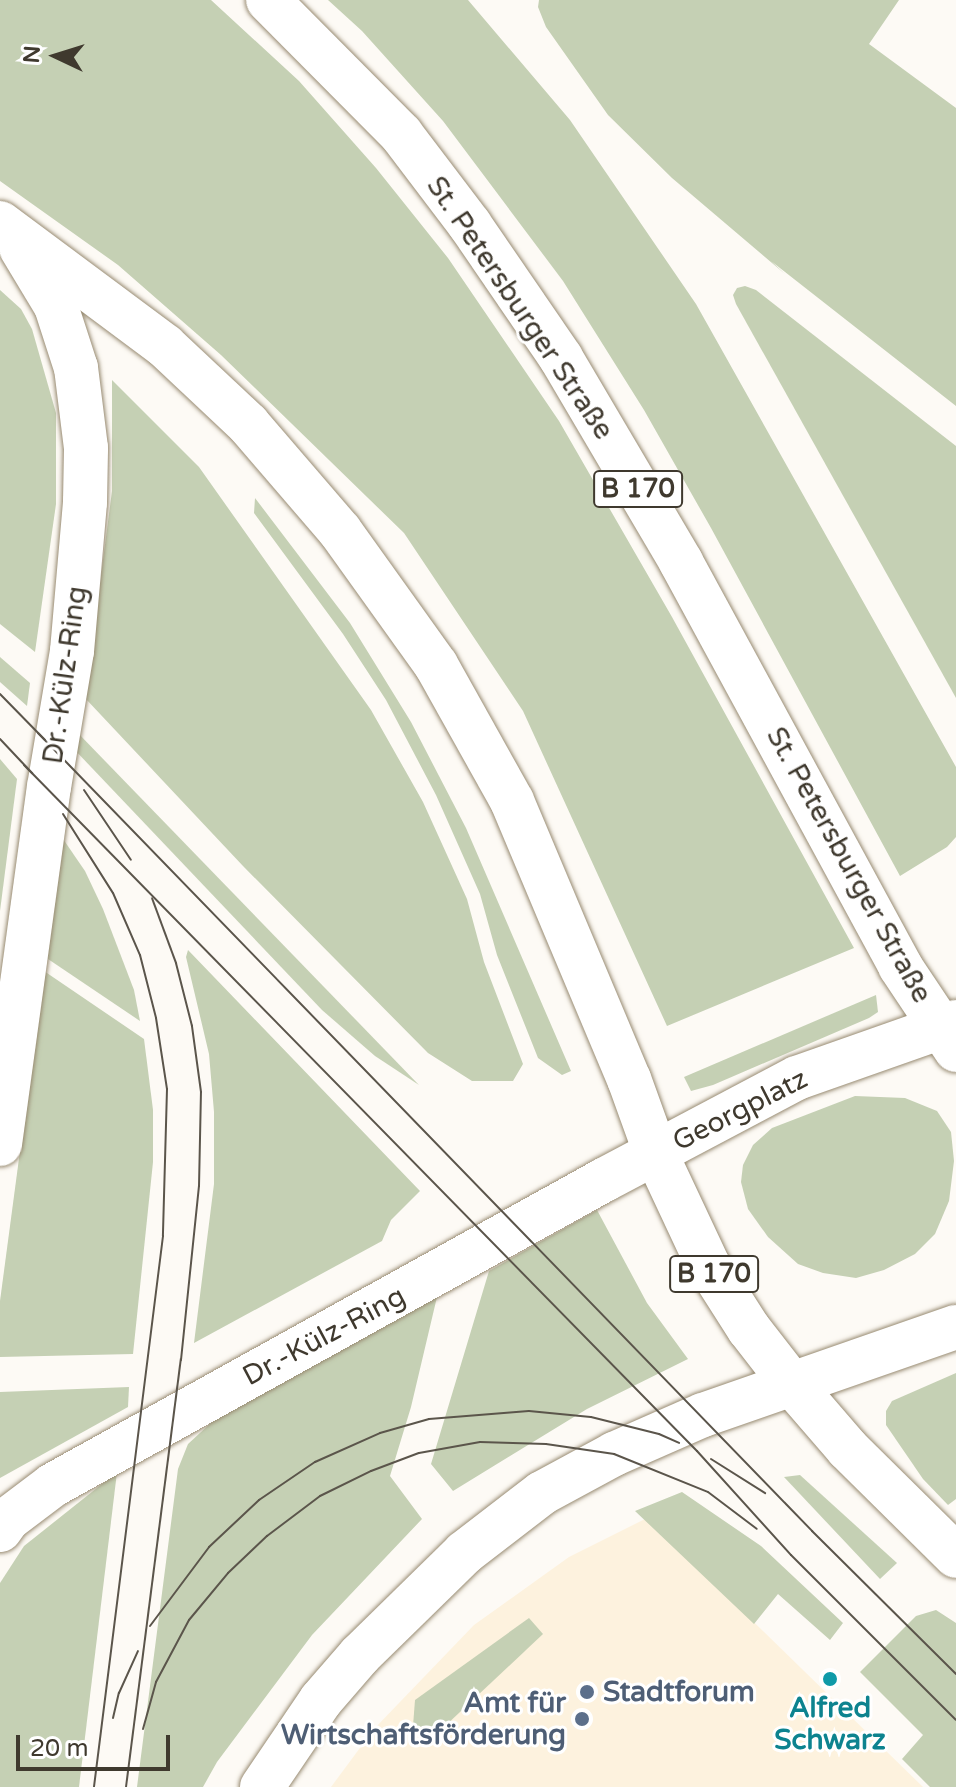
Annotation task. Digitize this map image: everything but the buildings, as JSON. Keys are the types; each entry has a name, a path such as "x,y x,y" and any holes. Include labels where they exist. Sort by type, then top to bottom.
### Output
{"main road":[{"name":"St. Petersburger Straße","path":"268,0 401,134 561,358 681,562 900,966 951,1033"},
{"name":"Dr.-Külz-Ring","path":"0,1144 49,787 72,651 86,448 76,368 60,318 36,271 1,224"},
{"name":"B 170","path":"1,224 165,346 248,424 340,531 436,665 512,801 629,1079 656,1154"},
{"name":"Georgplatz","path":"791,1383 749,1329 708,1265 656,1154 797,1078 951,1033"},
{"name":"Dr.-Külz-Ring","path":"0,1530 8,1519 53,1485 656,1154"},
{"path":"262,1787 321,1700 360,1655 471,1547 542,1493 614,1454 703,1415 946,1331 956,1296"},
{"name":"B 170","path":"791,1383 848,1449 956,1556"}],"shaded area":[{"path":"647,1518 923,1787 331,1787 374,1729 474,1625 569,1557"}],"green space":[{"path":"0,0 211,0 299,81 376,168 448,258 559,421 672,617 854,948 667,1026 523,711 404,533 221,355 118,265 0,181"},
{"path":"328,0 468,0 570,120 696,304 956,767 956,837 947,847 900,876 711,528 644,410 563,281 443,121 362,31"},
{"path":"539,0 899,0 869,44 956,108 956,406 771,261 785,274 672,178 608,115 546,27 538,7"},
{"path":"745,286 756,290 956,446 956,698 736,304 733,295 737,288"},
{"path":"0,290 21,309 32,329 56,413 56,504 35,652 0,624"},
{"path":"112,380 199,467 371,710 423,802 467,899 484,962 523,1064 513,1081 472,1081 428,1053 243,866 85,698 112,491"},
{"path":"255,498 350,623 411,722 466,828 571,1071 562,1075 538,1058 497,955 480,894 436,795 386,700 343,634 254,513"},
{"path":"0,657 30,683 27,706 0,682"},
{"path":"75,730 419,1085 375,1056 322,1010 72,747"},
{"path":"0,759 17,779 0,911"},
{"path":"61,836 85,871 103,909 134,990 140,1021 45,957"},
{"path":"188,950 420,1191 391,1220 382,1241 194,1343 214,1184 214,1112 209,1054 186,957"},
{"path":"44,971 144,1039 153,1110 153,1162 133,1354 0,1357 0,1301"},
{"path":"876,995 878,1012 869,1018 713,1085 691,1091 684,1077"},
{"path":"855,1096 905,1098 937,1111 951,1132 954,1161 949,1201 935,1234 915,1254 884,1270 856,1278 823,1273 798,1264 768,1237 748,1209 741,1182 743,1165 753,1145 772,1128"},
{"path":"597,1210 647,1303 688,1359 587,1409 453,1491 431,1464 489,1271"},
{"path":"437,1297 411,1407 390,1476 422,1519 312,1635 217,1762 203,1787 137,1787 178,1469 188,1444 214,1420"},
{"path":"956,1373 956,1499 948,1505 923,1479 886,1425 886,1411 892,1401"},
{"path":"129,1387 128,1407 0,1478 0,1392"},
{"path":"117,1472 79,1787 0,1787 0,1583 24,1546"},
{"path":"800,1475 897,1563 880,1579 784,1477"},
{"path":"682,1492 761,1546 843,1623 830,1640 778,1594 754,1624 635,1511"},
{"path":"936,1610 956,1623 956,1787 930,1787 902,1759 923,1735 860,1672 916,1616"},
{"path":"529,1618 543,1634 427,1743 413,1726 415,1700"}],"tram line":[{"path":"0,694 45,740"},
{"path":"38,733 812,1531 956,1674"},
{"path":"0,739 32,773"},
{"path":"24,765 697,1451 791,1555 956,1720"},
{"path":"84,790 131,860"},
{"path":"63,814 113,893 140,955 156,1018 167,1089 163,1236 94,1787"},
{"path":"126,1787 181,1360 199,1186 201,1092 192,1026 176,963 152,898"},
{"path":"150,1626 209,1547 259,1500 315,1462 380,1433 429,1419 529,1411 591,1417 659,1434 679,1443"},
{"path":"143,1729 156,1682 189,1620 228,1573 267,1536 320,1496 371,1471 419,1453 480,1442 546,1444 614,1454 708,1492 757,1529"},
{"path":"711,1459 765,1493"},
{"path":"113,1718 119,1693 138,1651"}],"place":[{"name":"Alfred Schwarz","path":"830,1679"},
{"name":"Stadtforum","path":"587,1692"},
{"name":"Amt für Wirtschaftsförderung","path":"582,1719"}]}
